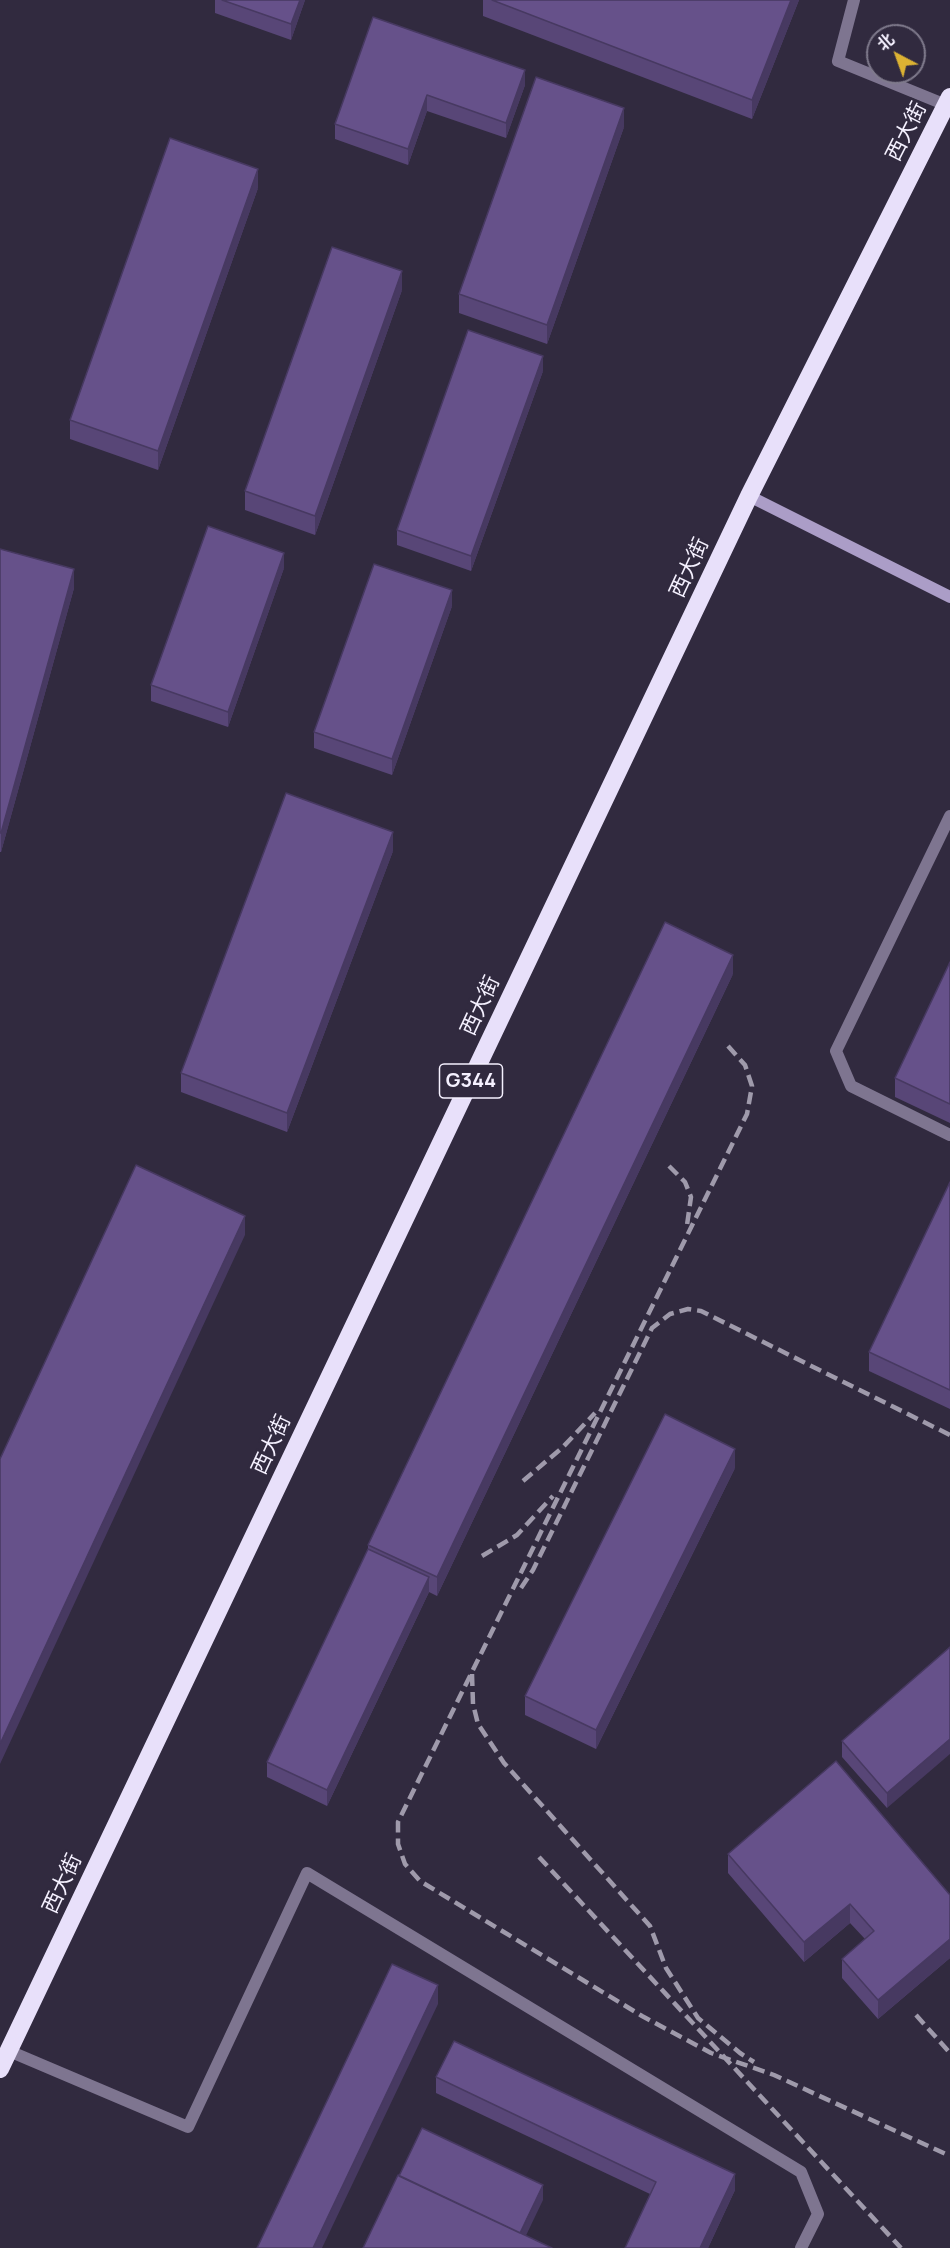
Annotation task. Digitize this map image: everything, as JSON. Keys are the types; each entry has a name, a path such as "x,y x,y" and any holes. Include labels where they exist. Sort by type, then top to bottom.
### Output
{"highway":[{"name":"西大街","path":"0,2069 749,496 948,101"}],"street":[{"path":"854,0 838,61 948,101"},
{"path":"749,496 950,597"},
{"path":"950,816 836,1051 851,1086 950,1135"},
{"path":"9,2051 188,2127 307,1873 801,2172 818,2214 801,2248"}],"building":[{"path":"222,0 300,0 291,24"},
{"path":"492,0 791,0 752,100"},
{"path":"373,17 525,70 506,123 427,95 408,149 335,124"},
{"path":"536,77 624,108 547,325 459,294"},
{"path":"170,138 258,169 158,451 70,420"},
{"path":"332,247 402,271 315,516 245,491"},
{"path":"468,330 543,356 471,556 397,530"},
{"path":"208,526 284,553 228,712 151,685"},
{"path":"0,549 74,569 1,833 0,833"},
{"path":"374,564 452,590 392,759 314,732"},
{"path":"286,793 393,832 287,1113 181,1073"},
{"path":"665,922 733,955 437,1577 368,1545"},
{"path":"950,962 950,1104 895,1078"},
{"path":"136,1165 245,1216 0,1744 0,1459"},
{"path":"950,1182 950,1390 869,1352"},
{"path":"665,1414 735,1449 596,1730 525,1696"},
{"path":"368,1549 429,1577 327,1790 267,1762"},
{"path":"950,1647 950,1739 887,1793 842,1741"},
{"path":"836,1761 950,1895 950,1939 878,2000 842,1959 874,1931 850,1904 804,1942 728,1854"},
{"path":"392,1964 438,1985 313,2248 257,2248"},
{"path":"454,2041 735,2174 700,2248 625,2248 656,2182 436,2077"},
{"path":"422,2128 543,2185 520,2233 399,2176"},
{"path":"398,2175 552,2248 363,2248"}],"railway":[{"path":"728,1046 745,1065 752,1086 747,1114 398,1822 398,1844 405,1864 420,1881 642,2016 711,2053 774,2075 950,2156"},
{"path":"669,1166 685,1182 691,1197 687,1225"},
{"path":"521,1588 533,1570 652,1328 670,1314 688,1309 701,1311 950,1435"},
{"path":"523,1481 563,1447 595,1413"},
{"path":"482,1556 517,1535 553,1496"},
{"path":"472,1674 473,1704 478,1724 504,1763 650,1926 666,1968 698,2018 754,2062"},
{"path":"539,1857 901,2248"},
{"path":"916,2015 950,2053"}]}
